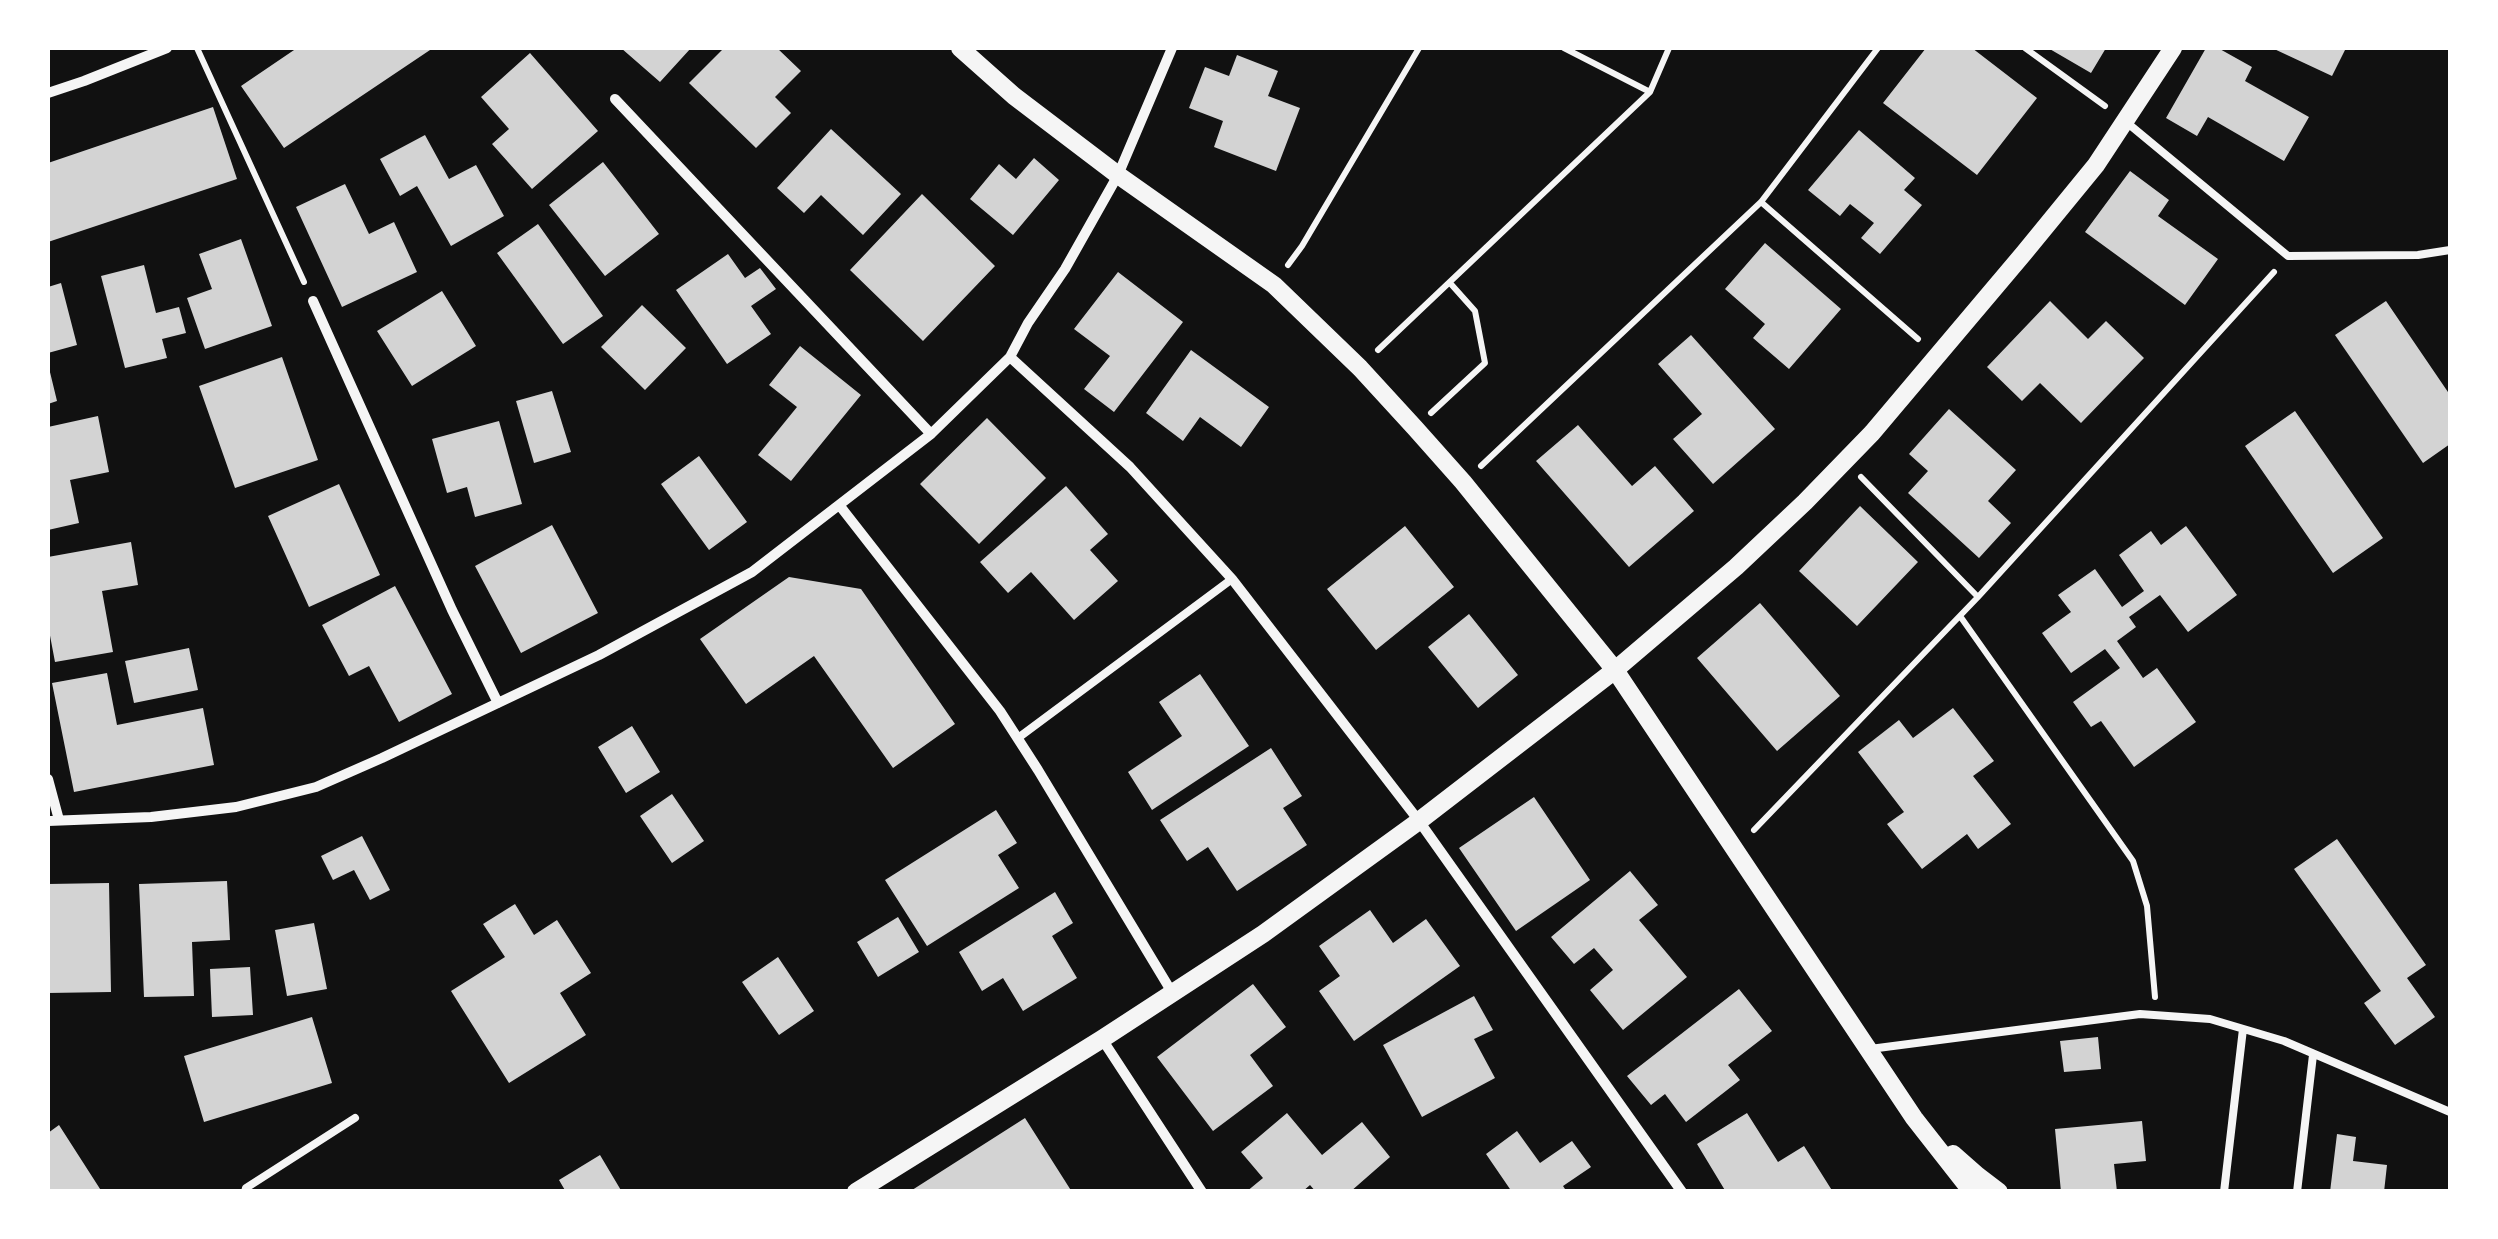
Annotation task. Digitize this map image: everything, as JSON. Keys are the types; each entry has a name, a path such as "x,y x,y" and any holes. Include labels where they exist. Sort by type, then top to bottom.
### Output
{"street":[{"path":"48,93 167,48"},
{"path":"960,48 1014,96 1274,285 1416,428 1615,670 1914,1118 1972,1192"},
{"path":"48,780 53,821 151,818 236,807 316,788 598,655 752,572 931,434 1010,357 1065,270 1118,174 1172,48"},
{"path":"856,1192 1264,934 1615,670 1736,567 1805,502 1938,356 2084,180 2173,48"},
{"path":"615,99 931,434"},
{"path":"313,302 498,703"},
{"path":"1010,357 1130,467 1232,578 1419,821 1682,1192"},
{"path":"840,506 1018,738 1173,994"},
{"path":"1102,1039 1202,1192"},
{"path":"1914,1118 1999,1192"}],"lane":[{"path":"2126,120 2288,256 2418,255 2450,250"},
{"path":"1018,738 1232,578"},
{"path":"1868,1049 2140,1014 2210,1020 2284,1041 2450,1112"},
{"path":"2224,1192 2243,1029"},
{"path":"2296,1192 2314,1055"},
{"path":"245,1192 355,1118"}],"path":[{"path":"197,48 313,302"},
{"path":"1274,285 1302,246 1419,48"},
{"path":"1564,48 1650,92"},
{"path":"1360,368 1650,92 1670,48"},
{"path":"1463,482 1761,202 1878,48"},
{"path":"2025,48 2126,120"},
{"path":"1761,202 1938,356"},
{"path":"1735,850 1978,597 2288,256"},
{"path":"1416,428 1485,363 1475,312 1450,283"},
{"path":"1845,460 1978,597"},
{"path":"1960,616 2133,861 2147,906 2157,1016"}],"building":[{"path":"297,48 433,48 284,148 241,86"},
{"path":"621,48 691,48 660,82"},
{"path":"724,48 777,48 801,71 775,97 791,113 756,148 689,83"},
{"path":"1926,48 1972,48 2037,98 1977,175 1883,103"},
{"path":"2048,48 2106,48 2091,73"},
{"path":"2206,48 2218,48 2252,67 2245,81 2309,117 2284,161 2208,117 2197,136 2166,118"},
{"path":"2272,48 2346,48 2332,76"},
{"path":"530,53 598,131 532,189 492,144 509,129 481,97"},
{"path":"1237,55 1278,71 1268,96 1300,108 1276,171 1214,147 1223,121 1189,108 1205,67 1229,76"},
{"path":"213,107 237,179 48,242 48,163"},
{"path":"831,129 901,194 863,235 821,195 804,213 777,188"},
{"path":"1859,130 1915,178 1904,190 1922,205 1880,254 1861,238 1874,223 1850,204 1840,216 1808,190"},
{"path":"425,135 449,179 476,165 504,216 451,246 417,186 400,196 380,159"},
{"path":"1034,158 1059,180 1013,235 970,199 999,164 1016,179"},
{"path":"603,162 659,234 605,276 549,205"},
{"path":"2130,171 2169,200 2158,216 2218,259 2185,305 2085,232"},
{"path":"345,184 369,234 394,222 417,272 342,307 296,207"},
{"path":"922,194 995,266 923,341 850,270"},
{"path":"538,224 603,316 563,344 497,253"},
{"path":"241,239 272,326 205,349 187,298 212,289 199,254"},
{"path":"1765,243 1841,309 1789,369 1753,338 1765,324 1725,289"},
{"path":"728,254 745,278 760,268 776,289 751,306 771,334 727,364 676,290"},
{"path":"144,265 156,313 179,307 186,333 162,339 167,358 125,368 101,276"},
{"path":"1118,272 1183,322 1114,412 1084,389 1110,356 1074,329"},
{"path":"61,283 77,345 48,353 48,287"},
{"path":"442,291 476,346 412,386 377,331"},
{"path":"2050,301 2088,339 2106,321 2144,358 2081,423 2040,383 2022,401 1987,367"},
{"path":"2386,301 2450,395 2450,444 2423,463 2335,335"},
{"path":"642,305 686,348 645,390 601,347"},
{"path":"1691,335 1775,429 1713,484 1673,439 1702,414 1658,364"},
{"path":"800,346 861,395 791,481 758,455 797,407 769,385"},
{"path":"1191,350 1269,407 1241,447 1200,417 1183,441 1146,413"},
{"path":"282,357 318,460 235,488 199,386"},
{"path":"48,369 57,401 48,404"},
{"path":"552,391 571,452 534,463 516,401"},
{"path":"1949,409 2016,470 1988,501 2011,523 1979,558 1908,493 1928,471 1909,454"},
{"path":"2295,411 2383,538 2333,573 2245,446"},
{"path":"98,416 109,472 70,480 79,523 48,530 48,427"},
{"path":"987,418 1046,478 979,544 920,484"},
{"path":"499,421 522,504 475,517 467,487 447,493 432,439"},
{"path":"1578,425 1632,486 1655,466 1694,511 1629,567 1536,461"},
{"path":"699,456 747,522 709,550 661,484"},
{"path":"339,484 380,575 309,607 268,516"},
{"path":"1066,486 1108,534 1090,550 1118,581 1074,620 1031,572 1008,593 980,562"},
{"path":"1860,506 1918,562 1857,626 1799,571"},
{"path":"552,525 598,613 521,653 475,566"},
{"path":"1405,526 1454,587 1376,650 1327,589"},
{"path":"2186,526 2237,595 2188,632 2160,595 2129,617 2136,627 2117,641 2143,678 2157,668 2196,722 2134,767 2101,721 2091,727 2073,702 2120,668 2105,649 2071,673 2042,633 2071,612 2058,595 2095,569 2122,607 2144,591 2119,555 2151,531 2161,545"},
{"path":"131,542 138,585 102,591 113,652 55,662 48,625 48,557"},
{"path":"789,577 861,589 955,724 893,768 814,656 746,704 700,639"},
{"path":"395,586 452,694 399,722 369,666 349,676 322,625"},
{"path":"1760,603 1840,696 1777,751 1697,658"},
{"path":"1469,614 1518,675 1478,708 1428,647"},
{"path":"189,648 198,690 134,703 125,661"},
{"path":"107,673 117,725 203,708 214,765 74,792 52,683"},
{"path":"1200,674 1249,746 1152,810 1128,772 1182,736 1159,702"},
{"path":"1953,708 1994,761 1973,776 2011,824 1978,849 1967,834 1922,869 1887,824 1904,812 1858,752 1899,720 1913,738"},
{"path":"632,726 660,772 626,793 598,747"},
{"path":"1271,748 1302,796 1283,808 1307,845 1237,891 1208,847 1187,861 1160,820"},
{"path":"672,794 704,841 672,863 640,816"},
{"path":"1534,797 1590,880 1516,931 1459,848"},
{"path":"996,810 1017,843 998,855 1019,888 927,946 885,880"},
{"path":"362,836 390,890 370,900 354,870 333,880 321,856"},
{"path":"2337,839 2426,965 2407,978 2435,1017 2395,1045 2364,1003 2381,991 2294,869"},
{"path":"1630,871 1658,905 1639,920 1687,977 1623,1030 1590,990 1613,970 1594,948 1574,964 1551,937"},
{"path":"227,881 230,940 192,942 194,996 144,997 139,884"},
{"path":"109,883 111,992 48,993 48,884"},
{"path":"1055,892 1073,923 1052,936 1077,978 1023,1011 1003,978 982,991 959,952"},
{"path":"515,904 534,935 557,920 591,973 560,993 586,1035 509,1083 451,991 505,957 483,924"},
{"path":"1370,910 1393,943 1426,919 1460,966 1354,1041 1319,991 1340,976 1319,946"},
{"path":"898,917 919,952 878,977 857,942"},
{"path":"314,923 327,989 287,996 275,930"},
{"path":"778,957 814,1011 779,1035 742,982"},
{"path":"250,967 253,1015 212,1017 210,969"},
{"path":"1253,984 1286,1027 1250,1055 1273,1086 1213,1131 1157,1057"},
{"path":"1739,989 1772,1031 1728,1065 1740,1080 1686,1122 1665,1094 1651,1105 1627,1076"},
{"path":"1474,996 1493,1030 1474,1039 1495,1078 1422,1117 1383,1045"},
{"path":"312,1017 332,1083 204,1122 184,1056"},
{"path":"2098,1037 2101,1069 2064,1072 2060,1041"},
{"path":"1287,1113 1322,1155 1362,1122 1390,1157 1350,1192 1316,1192 1310,1185 1302,1192 1246,1192 1263,1178 1241,1152"},
{"path":"1747,1113 1778,1162 1804,1146 1833,1192 1726,1192 1697,1144"},
{"path":"1025,1118 1072,1192 909,1192"},
{"path":"2142,1121 2146,1161 2114,1164 2117,1192 2061,1192 2055,1129"},
{"path":"59,1125 102,1192 48,1190 48,1133"},
{"path":"1517,1131 1540,1163 1572,1141 1591,1167 1563,1186 1567,1192 1512,1192 1486,1154"},
{"path":"2337,1134 2356,1137 2353,1161 2387,1165 2384,1192 2330,1192"},
{"path":"600,1155 622,1192 566,1192 559,1180"}]}
